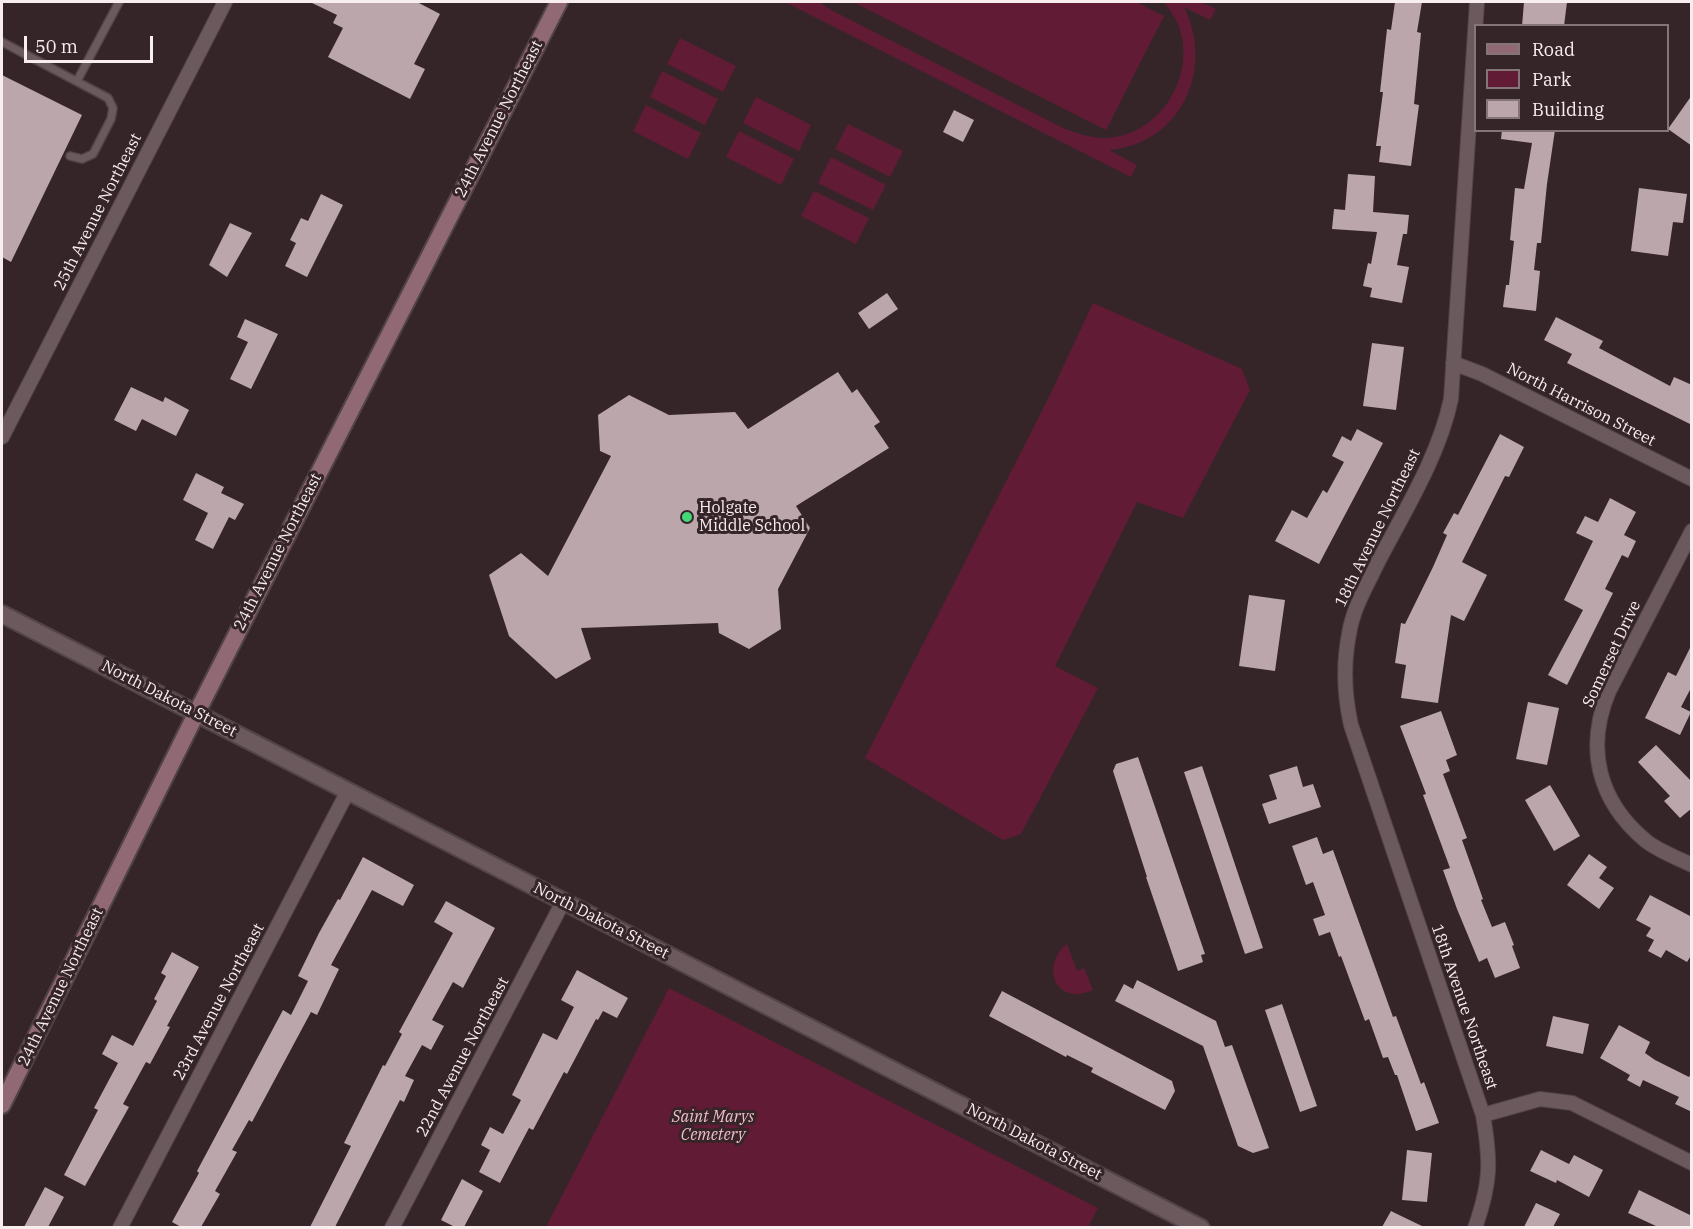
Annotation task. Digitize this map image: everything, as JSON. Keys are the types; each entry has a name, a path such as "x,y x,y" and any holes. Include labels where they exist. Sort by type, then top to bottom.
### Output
{"main road":[{"name":"24th Avenue Northeast","path":"2,1105 196,714 559,2"}],"street":[{"name":"25th Avenue Northeast","path":"2,436 225,2"},
{"name":"18th Avenue Northeast","path":"1476,24 1477,2"},
{"name":"18th Avenue Northeast","path":"1474,49 1451,399 1447,418 1428,464 1363,592 1349,633 1344,680 1351,725 1483,1115 1489,1167 1486,1197 1475,1227"},
{"name":"North Harrison Street","path":"1454,363 1482,374 1692,479"},
{"name":"Somerset Drive","path":"1692,531 1609,691 1601,710 1596,732 1596,753 1599,772 1614,806 1625,820 1648,842 1692,865"},
{"name":"North Dakota Street","path":"2,614 1201,1227"},
{"name":"23rd Avenue Northeast","path":"120,1227 348,791"},
{"name":"22nd Avenue Northeast","path":"392,1227 563,902"},
{"path":"1483,1115 1540,1099 1572,1103 1692,1163"}],"lane":[{"path":"77,81 119,2"},
{"path":"2,44 108,98 113,108 111,119 93,154 82,159 70,156"}],"green space":[{"path":"785,2 819,2 1065,129 1102,138 1115,137 1136,130 1154,118 1168,102 1178,83 1183,62 1182,40 1176,20 1163,2 1201,2 1216,9 1210,20 1184,7 1193,31 1195,55 1193,78 1185,100 1173,118 1155,134 1134,145 1109,150 1137,165 1131,177"},
{"path":"853,2 1136,2 1164,16 1106,130"},
{"path":"680,38 736,66 723,92 667,64"},
{"path":"662,71 718,99 705,125 650,97"},
{"path":"756,97 811,125 799,151 743,123"},
{"path":"646,105 701,133 688,159 633,131"},
{"path":"848,124 903,151 890,177 835,149"},
{"path":"739,131 794,159 781,185 726,157"},
{"path":"831,157 886,185 873,210 818,183"},
{"path":"814,191 869,218 856,244 801,216"},
{"path":"1093,303 1242,369 1250,390 1183,518 1137,502 1055,666 1098,688 1021,834 1003,840 865,758 1048,399"},
{"path":"1067,944 1077,971 1084,968 1093,990 1081,994 1065,992 1055,980 1053,973 1056,957"},
{"name":"Saint Marys Cemetery","path":"669,988 1098,1208 1088,1227 546,1227"}],"building":[{"path":"310,2 417,2 440,14 414,64 425,69 410,99 328,57 343,28 333,23 337,15"},
{"path":"1395,2 1422,2 1417,32 1421,33 1414,104 1419,105 1411,166 1379,162 1381,146 1376,146 1383,92 1380,92 1387,29 1391,30"},
{"path":"1524,2 1567,2 1564,24 1522,24"},
{"path":"2,75 82,115 11,262 2,257"},
{"path":"1692,95 1692,146 1669,128"},
{"path":"954,110 974,120 963,142 943,132"},
{"path":"1502,132 1555,132 1541,243 1537,243 1534,270 1540,271 1536,311 1503,307 1506,285 1509,285 1514,241 1510,240 1515,188 1524,189 1532,143 1501,139"},
{"path":"1348,174 1375,176 1373,212 1409,215 1407,234 1403,234 1397,265 1409,267 1402,303 1370,297 1372,288 1363,286 1368,263 1371,264 1377,232 1332,229 1334,209 1345,210"},
{"path":"1639,188 1687,194 1683,223 1673,222 1668,256 1631,251"},
{"path":"321,194 343,205 307,277 285,266 296,243 290,240 301,218 308,221"},
{"path":"230,223 252,233 227,277 209,265"},
{"path":"887,293 898,309 869,329 858,313"},
{"path":"1556,317 1603,341 1599,348 1670,386 1674,377 1692,385 1692,425 1567,363 1572,354 1544,340"},
{"path":"245,319 278,334 251,389 230,379 248,342 237,337"},
{"path":"1372,343 1404,347 1396,410 1363,406"},
{"name":"Holgate Middle School","path":"838,372 852,393 857,389 880,422 874,426 889,448 796,506 810,528 778,589 781,629 749,649 719,633 718,623 581,628 591,659 556,679 509,636 489,575 521,553 548,576 611,456 600,451 598,415 629,395 669,415 735,412 748,429"},
{"path":"131,387 163,402 165,397 189,410 176,436 142,419 136,431 114,420"},
{"path":"1357,429 1383,443 1319,564 1275,541 1292,510 1307,518 1323,490 1327,493 1344,462 1332,456 1342,436 1351,441"},
{"path":"1500,434 1524,447 1509,477 1505,476 1462,562 1487,575 1464,621 1451,615 1438,703 1401,698 1406,665 1395,663 1401,623 1405,624 1433,567 1447,535 1443,533 1454,513 1458,515"},
{"path":"196,473 224,487 221,493 244,504 235,520 229,517 213,549 195,540 208,513 183,500"},
{"path":"1610,498 1636,512 1624,535 1636,541 1628,558 1622,555 1605,589 1613,593 1567,685 1548,675 1583,610 1564,600 1593,541 1576,533 1585,516 1598,522"},
{"path":"1249,595 1285,600 1275,671 1239,666"},
{"path":"1692,644 1692,686 1681,707 1691,712 1680,735 1645,718 1668,672 1676,676"},
{"path":"1528,702 1559,708 1547,765 1516,759"},
{"path":"1441,711 1457,755 1446,760 1450,771 1443,774 1467,838 1462,840 1492,927 1505,922 1520,968 1495,978 1487,958 1479,962 1457,909 1443,870 1450,868 1423,795 1426,794 1400,726"},
{"path":"1656,745 1692,782 1692,808 1680,818 1664,801 1670,796 1638,762"},
{"path":"1138,757 1205,954 1201,955 1203,962 1178,971 1113,771 1116,764"},
{"path":"1202,766 1263,948 1245,954 1184,772"},
{"path":"1297,766 1303,787 1313,784 1321,807 1269,824 1262,804 1277,799 1269,775"},
{"path":"1550,785 1580,836 1554,851 1525,800"},
{"path":"1317,837 1323,854 1333,850 1393,1017 1396,1016 1421,1084 1424,1082 1439,1123 1416,1131 1397,1075 1388,1057 1383,1058 1369,1019 1365,1021 1330,932 1319,936 1313,919 1325,915 1313,882 1306,885 1292,846"},
{"path":"1589,854 1607,867 1599,878 1614,888 1599,909 1567,885"},
{"path":"363,857 414,885 403,906 372,890 331,965 339,969 317,1015 311,1012 252,1122 249,1120 232,1150 237,1152 215,1191 220,1194 201,1227 181,1227 172,1222 199,1173 197,1171 283,1010 291,1015 308,981 298,976 319,933"},
{"path":"1650,895 1692,917 1692,954 1687,962 1666,950 1661,958 1648,951 1654,940 1646,936 1651,928 1636,920"},
{"path":"446,901 495,928 463,988 453,982 432,1020 444,1026 431,1050 422,1045 405,1076 414,1080 404,1102 400,1100 335,1227 310,1227 351,1146 344,1143 383,1065 385,1066 402,1034 399,1032 453,933 434,922"},
{"path":"172,952 199,967 167,1026 170,1027 150,1064 146,1062 123,1104 129,1107 85,1186 64,1175 98,1110 94,1108 118,1063 102,1054 112,1035 133,1046 157,1001 154,999 166,976 161,973"},
{"path":"577,970 628,998 617,1018 603,1011 598,1020 596,1019 567,1074 564,1072 533,1130 529,1128 500,1183 479,1172 490,1150 481,1145 490,1127 503,1134 521,1100 512,1095 543,1033 557,1040 574,1007 561,1000"},
{"path":"1137,980 1216,1021 1225,1047 1232,1045 1269,1148 1253,1153 1238,1146 1203,1046 1115,1001 1124,984 1133,989"},
{"path":"1002,991 1172,1081 1175,1091 1165,1110 1091,1072 1093,1068 1067,1055 1066,1057 989,1016"},
{"path":"1282,1004 1317,1106 1300,1112 1265,1010"},
{"path":"1553,1016 1589,1024 1583,1054 1546,1046"},
{"path":"1619,1025 1650,1042 1645,1053 1655,1060 1689,1077 1692,1072 1692,1112 1675,1104 1679,1097 1643,1080 1640,1087 1627,1080 1630,1075 1600,1058"},
{"path":"1407,1150 1432,1153 1427,1202 1402,1200"},
{"path":"1541,1150 1569,1164 1574,1155 1603,1170 1589,1197 1557,1180 1556,1183 1530,1171"},
{"path":"462,1179 483,1191 464,1227 455,1227 441,1220"},
{"path":"45,1187 64,1197 48,1227 24,1227"},
{"path":"1639,1190 1692,1216 1692,1227 1658,1227 1628,1213"},
{"path":"1536,1203 1560,1214 1553,1227 1524,1227"},
{"path":"1391,1211 1397,1214 1424,1227 1382,1227"}],"place":[{"name":"Holgate Middle School","path":"687,517"}]}
